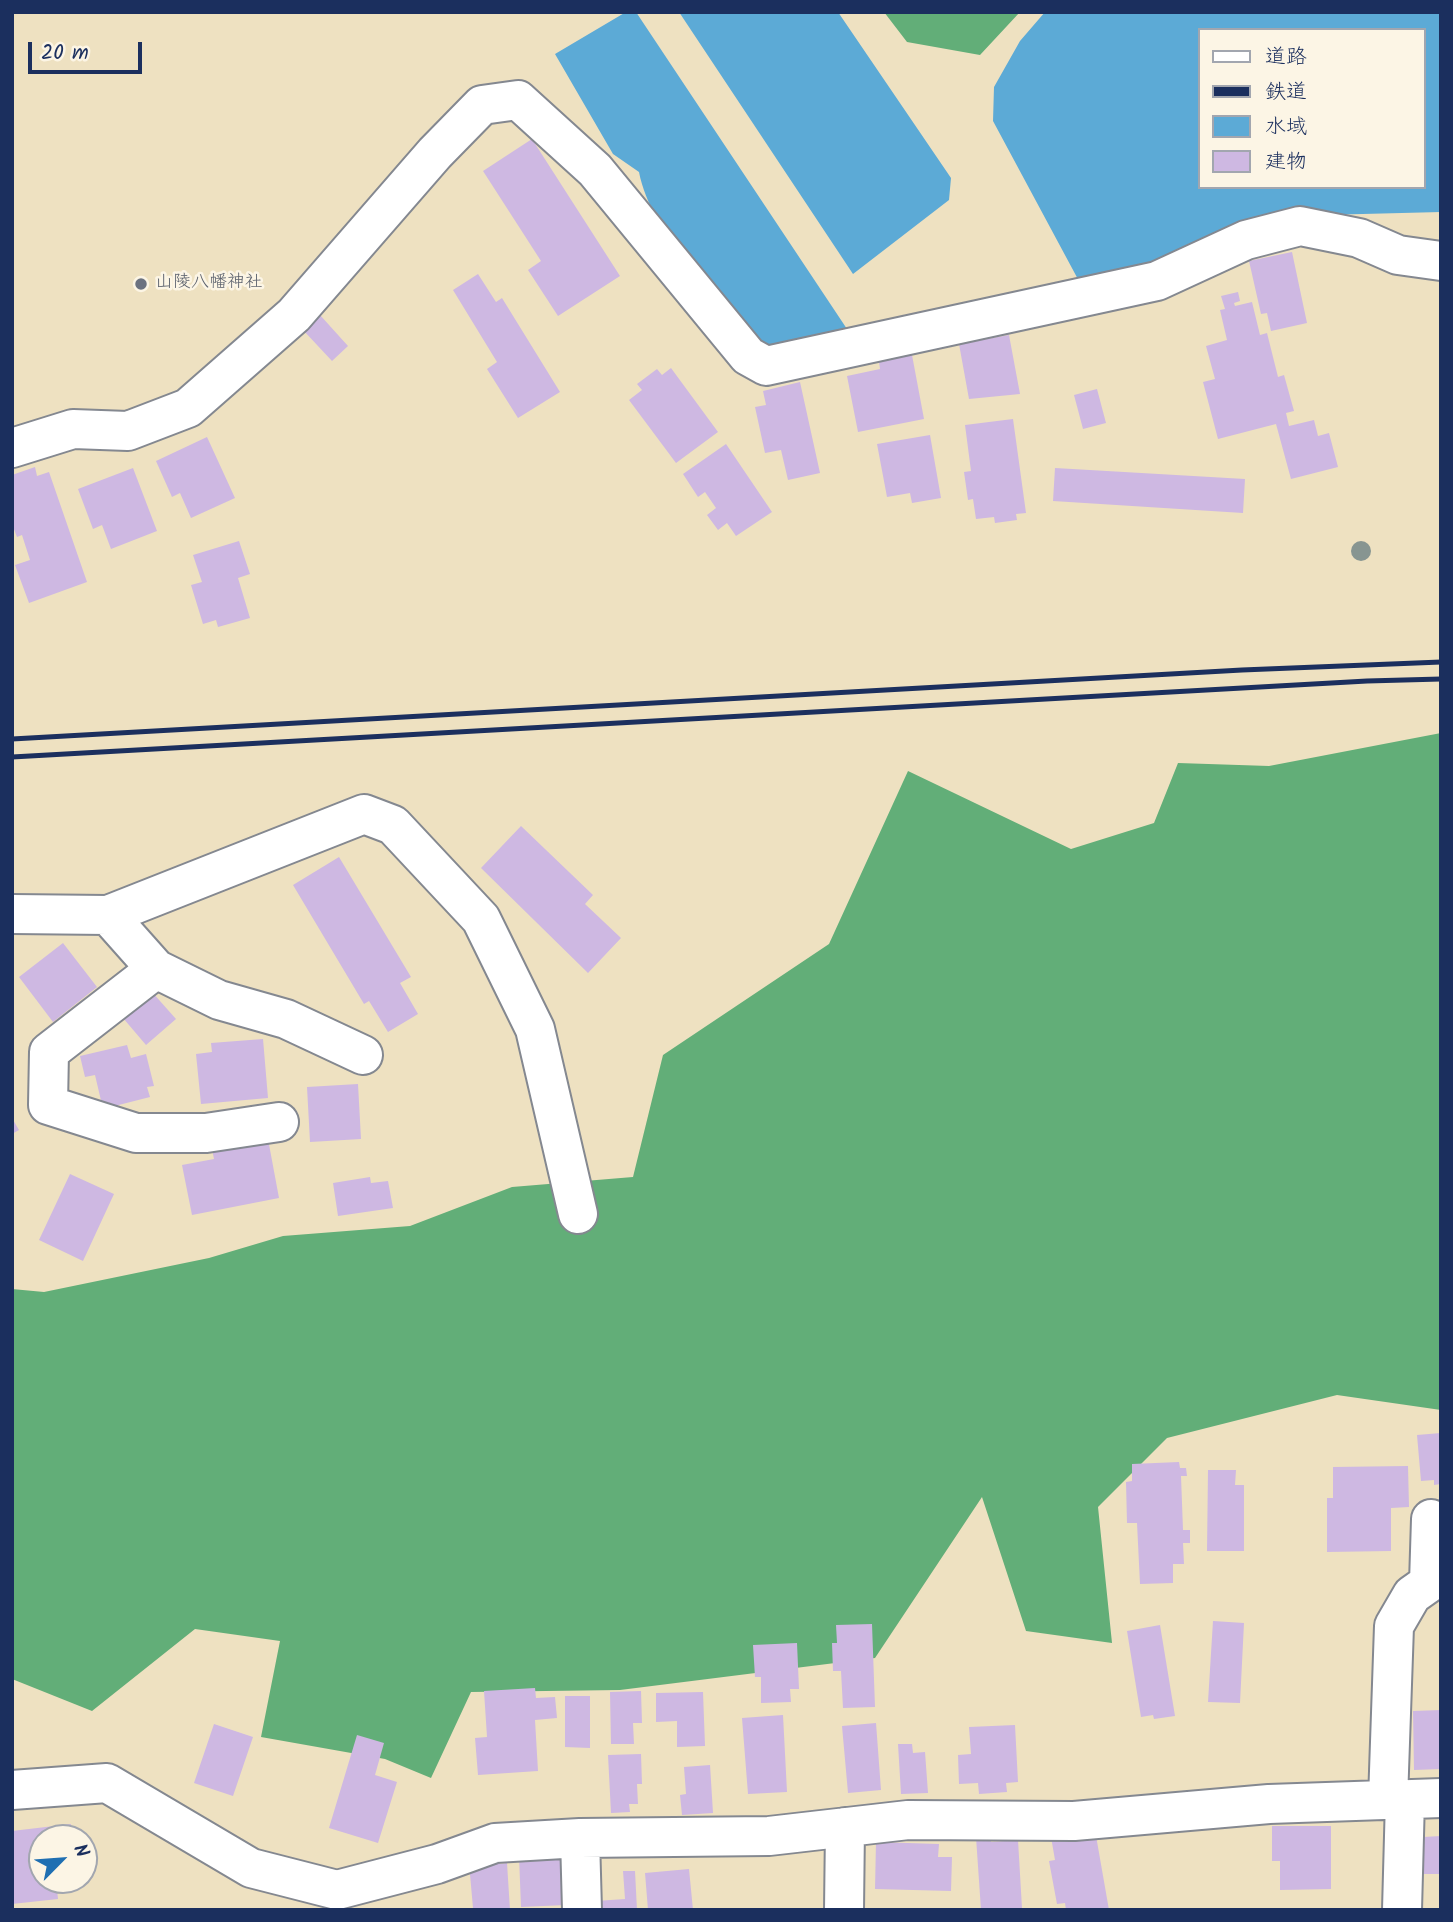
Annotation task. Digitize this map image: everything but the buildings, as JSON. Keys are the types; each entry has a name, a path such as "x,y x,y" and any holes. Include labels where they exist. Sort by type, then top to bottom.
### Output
{"street":[{"path":"12,447 73,429 128,431 188,408 294,315 435,153 482,105 518,100 595,170 748,356 766,366 1157,281 1246,240 1300,226 1359,238 1398,256 1441,261"},
{"path":"12,914 108,915 364,814 393,825 481,919 535,1029 578,1214"},
{"path":"108,915 156,969 219,1000 286,1019 363,1055"},
{"path":"156,969 49,1052 48,1105 136,1132 206,1133 279,1122"},
{"path":"1402,1910 1411,1799 1394,1626 1412,1595 1429,1583 1431,1519"},
{"path":"12,1790 107,1783 251,1868 337,1890 438,1864 495,1843 580,1838 769,1836 908,1820 1074,1821 1269,1804 1411,1799"},
{"path":"845,1827 845,1910"},
{"path":"580,1838 582,1910"}],"green space":[{"path":"884,12 1020,12 980,55 907,42"},
{"path":"1441,733 1441,1410 1337,1395 1167,1438 1098,1507 1112,1643 1026,1631 982,1497 875,1658 620,1690 471,1692 431,1778 385,1759 261,1737 280,1641 195,1629 92,1711 12,1679 12,1289 44,1292 209,1258 283,1236 410,1226 512,1187 633,1177 663,1055 829,944 908,771 1071,849 1154,823 1178,763 1269,766"}],"water":[{"path":"626,12 636,12 847,329 824,340 762,351 672,243 646,196 639,172 613,154 555,54"},
{"path":"679,12 838,12 951,178 949,200 853,274"},
{"path":"1045,12 1441,12 1441,212 1323,215 1080,283 993,121 994,87 1020,41"}],"railway":[{"path":"12,739 1242,670 1441,662"},
{"path":"12,757 1441,679"}],"place":[{"name":"山陵八幡神社","path":"141,284"}]}
